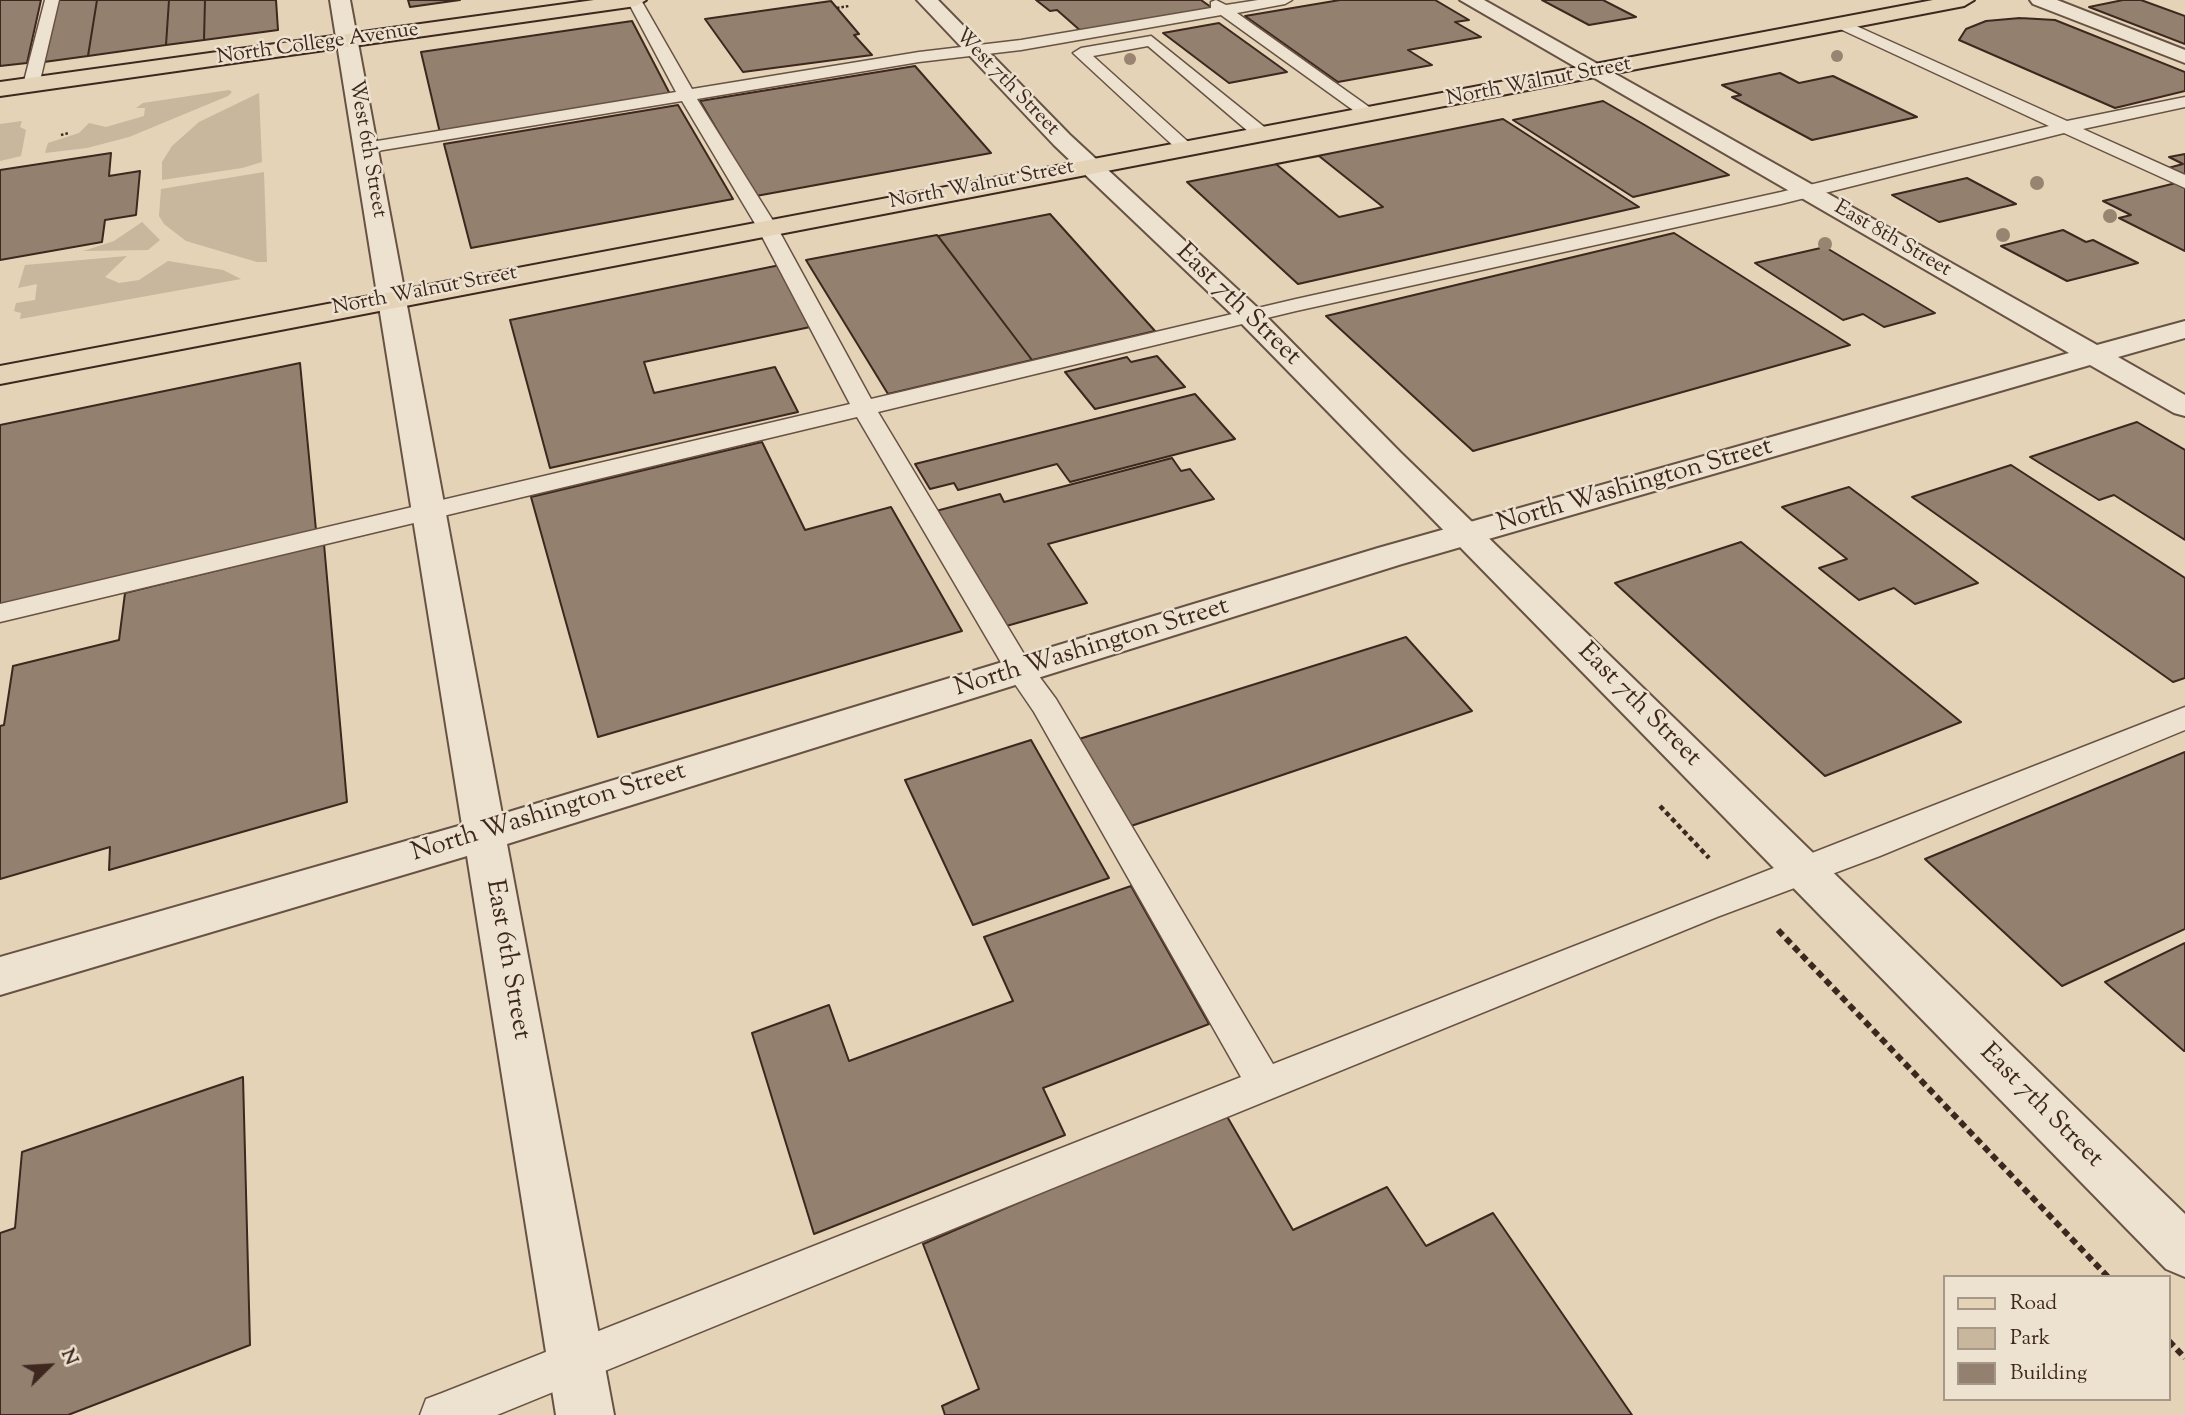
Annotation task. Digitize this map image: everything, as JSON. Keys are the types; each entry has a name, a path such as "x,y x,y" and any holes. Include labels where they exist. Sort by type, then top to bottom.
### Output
{"main road":[{"name":"North College Avenue","path":"0,89 635,0"},
{"name":"North Walnut Street","path":"0,375 1087,165 1601,72 1964,0"}],"street":[{"name":"West 6th Street","path":"340,0 392,298"},
{"name":"West 7th Street","path":"927,0 972,51 1087,165"},
{"name":"East 8th Street","path":"1470,0 1601,72 2185,407"},
{"path":"2040,0 2185,57"},
{"name":"East 7th Street","path":"1087,165 1251,317 2185,1251"},
{"name":"East 6th Street","path":"392,298 585,1415"},
{"name":"North Washington Street","path":"0,976 484,835 1468,535 2185,329"}],"lane":[{"path":"32,85 52,0"},
{"path":"635,0 687,96 767,227 864,408 1020,671 1045,706 1266,1086"},
{"path":"1209,0 1370,114"},
{"path":"365,148 1284,0"},
{"path":"1843,24 2185,183"},
{"path":"1186,148 1081,53 1151,41 1262,134"},
{"path":"0,613 1251,317 1808,192 2066,127 2185,102"},
{"path":"442,1415 1266,1086 1705,907 1803,871 2185,718"}],"path":[{"path":"836,8 849,6"},
{"path":"61,135 69,133"},
{"path":"2171,1343 2185,1358"}],"green space":[{"path":"229,90 232,92 228,96 129,137 87,148 45,153 48,143 79,133 89,123 106,127 144,116 145,108 136,108 143,103"},
{"path":"259,93 262,162 242,168 162,180 162,162 172,146 199,122"},
{"path":"22,121 20,127 26,130 21,156 0,161 0,124"},
{"path":"264,172 267,262 257,262 186,241 164,224 159,216 161,189"},
{"path":"142,222 160,240 148,250 83,251 114,241"},
{"path":"127,256 105,277 119,283 139,280 168,261 223,270 241,279 20,319 21,313 14,311 16,303 35,300 37,284 18,288 25,265"}],"building":[{"path":"0,0 41,0 27,63 0,66"},
{"path":"57,0 97,0 88,56 44,62"},
{"path":"97,0 169,0 166,45 88,56"},
{"path":"169,0 205,0 204,40 166,45"},
{"path":"205,0 276,0 278,30 204,40"},
{"path":"408,0 460,0 410,7"},
{"path":"1036,0 1201,0 1215,10 1082,32 1057,10 1050,11"},
{"path":"1340,0 1435,0 1469,20 1455,22 1481,37 1408,50 1432,65 1338,82 1245,16"},
{"path":"1542,0 1603,0 1636,17 1589,25"},
{"path":"2123,0 2141,0 2185,16 2185,44 2089,7"},
{"path":"831,1 859,34 854,35 872,55 743,72 705,19"},
{"path":"2020,18 2055,20 2185,72 2185,91 2115,108 1959,40 1966,29 1986,21"},
{"path":"632,21 671,96 440,133 421,52"},
{"path":"1219,23 1287,72 1229,83 1163,33"},
{"path":"915,66 991,153 756,196 700,101"},
{"path":"1780,73 1799,83 1833,76 1917,117 1812,140 1732,97 1741,95 1722,85"},
{"path":"1603,101 1729,175 1633,197 1513,120"},
{"path":"678,105 733,199 471,248 444,144"},
{"path":"1503,119 1639,207 1298,284 1187,182"},
{"path":"111,153 109,176 140,171 136,215 105,220 102,242 0,260 0,170"},
{"path":"2185,154 2185,175 2168,168 2183,164 2169,157"},
{"path":"1319,156 1383,207 1339,217 1276,164"},
{"path":"1967,178 2016,204 1939,222 1892,195"},
{"path":"2176,183 2185,187 2185,251 2119,218 2131,215 2103,201"},
{"path":"1050,214 1155,331 1032,360 938,236"},
{"path":"2063,230 2086,242 2093,240 2138,263 2067,281 2001,246"},
{"path":"1674,233 1850,345 1473,451 1326,316"},
{"path":"937,235 1032,360 888,394 806,260"},
{"path":"1825,247 1935,313 1884,327 1863,314 1843,320 1755,263"},
{"path":"780,265 815,326 644,362 654,393 775,367 798,412 550,468 510,320"},
{"path":"1157,356 1185,387 1095,409 1065,372 1127,357 1131,362"},
{"path":"300,363 316,530 0,606 0,425"},
{"path":"1195,394 1235,439 1070,482 1057,464 958,490 954,483 930,489 915,464"},
{"path":"2137,422 2185,450 2185,540 2114,495 2099,500 2030,457"},
{"path":"762,442 805,530 891,507 962,631 598,737 531,497"},
{"path":"1172,458 1181,471 1190,469 1214,499 1048,544 1087,603 1003,627 936,511 1000,494 1004,502"},
{"path":"2011,465 2185,578 2185,678 2173,682 1912,497"},
{"path":"1849,487 1978,583 1915,604 1894,588 1859,600 1819,568 1847,559 1782,507"},
{"path":"1741,542 1961,722 1825,776 1615,583"},
{"path":"324,544 347,802 109,870 110,847 0,879 0,726 4,725 13,666 119,640 125,593"},
{"path":"1406,637 1472,711 1131,826 1079,739"},
{"path":"1031,740 1109,878 973,925 905,780"},
{"path":"2185,752 2185,929 2062,986 1925,859"},
{"path":"1131,886 1209,1024 1043,1088 1065,1135 814,1234 752,1033 829,1005 849,1061 1013,1001 984,937"},
{"path":"2185,943 2185,1051 2184,1051 2105,982"},
{"path":"243,1077 250,1345 68,1415 0,1415 0,1233 15,1228 22,1152"},
{"path":"1225,1113 1293,1230 1387,1187 1426,1246 1493,1213 1632,1415 945,1415 942,1406 979,1389 923,1244"}]}
